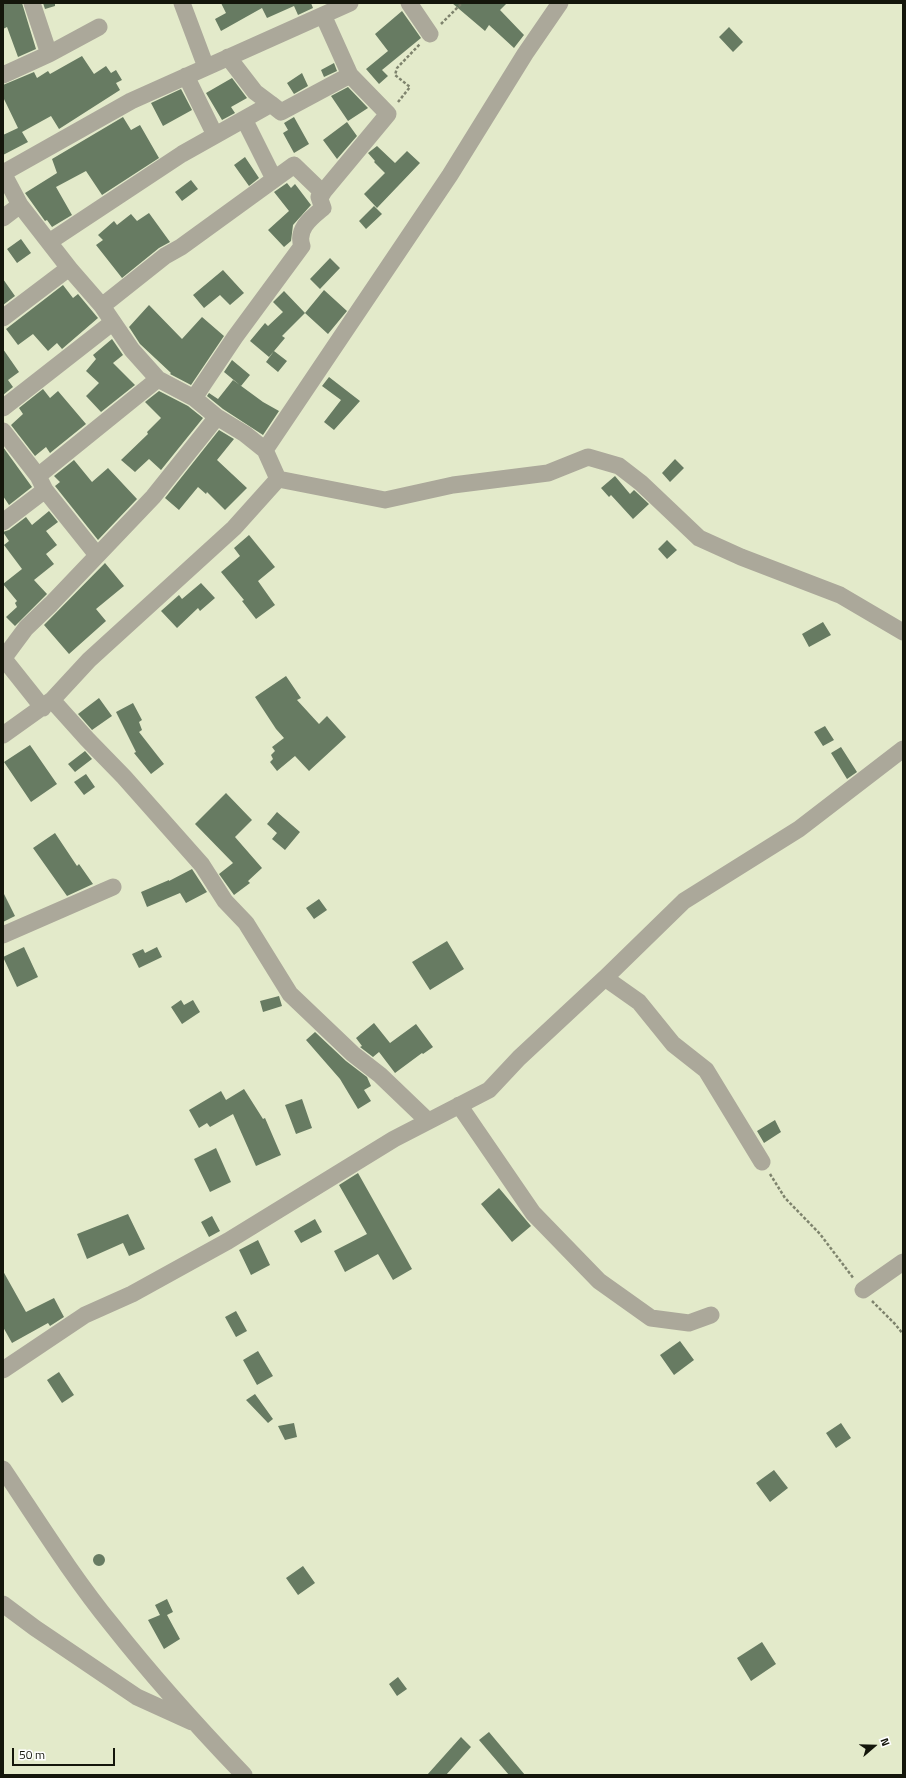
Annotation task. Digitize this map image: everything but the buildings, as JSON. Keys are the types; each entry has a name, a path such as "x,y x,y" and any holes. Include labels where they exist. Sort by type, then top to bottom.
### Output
{"street":[{"path":"32,3 49,54"},
{"path":"182,3 206,67"},
{"path":"278,479 265,450 194,398 158,379 132,350 102,306 69,268 20,205 3,173 131,101 350,3"},
{"path":"409,3 430,34"},
{"path":"265,450 450,175 524,54 560,3"},
{"path":"194,398 235,337 302,246 300,239 305,224 323,208 319,197 388,114 350,75 323,15"},
{"path":"3,75 49,54 99,27"},
{"path":"228,57 254,92 281,112 350,75"},
{"path":"186,76 215,135"},
{"path":"49,242 182,154 271,104"},
{"path":"244,119 274,179"},
{"path":"102,306 165,256 181,247 294,165 323,193"},
{"path":"3,218 20,205"},
{"path":"3,318 69,268"},
{"path":"3,408 113,322"},
{"path":"3,522 41,483 158,379"},
{"path":"218,417 153,497 26,628 5,652 48,704 124,776 202,865 225,901 246,923 290,994 353,1054 380,1075 428,1121"},
{"path":"3,431 97,556"},
{"path":"278,479 385,500 453,485 548,473 588,456 619,466 641,484 699,538 741,558 840,595 903,632"},
{"path":"3,735 48,704 89,660 234,528 278,479"},
{"path":"3,1370 85,1315 132,1294 228,1241 394,1139 489,1090 519,1058 605,978 684,901 799,830 903,749"},
{"path":"3,935 113,888"},
{"path":"605,978 639,1002 673,1044 706,1070 762,1162"},
{"path":"459,1105 533,1213 600,1281 651,1318 689,1323 711,1314"},
{"path":"863,1290 903,1262"},
{"path":"3,1469 58,1552 111,1625 196,1724 244,1775"},
{"path":"3,1604 35,1628 137,1697 196,1724"}],"path":[{"path":"388,114 410,87 395,75 397,68 430,34 454,14 462,3"},
{"path":"762,1162 785,1198 820,1234 863,1290 903,1334"}]}
